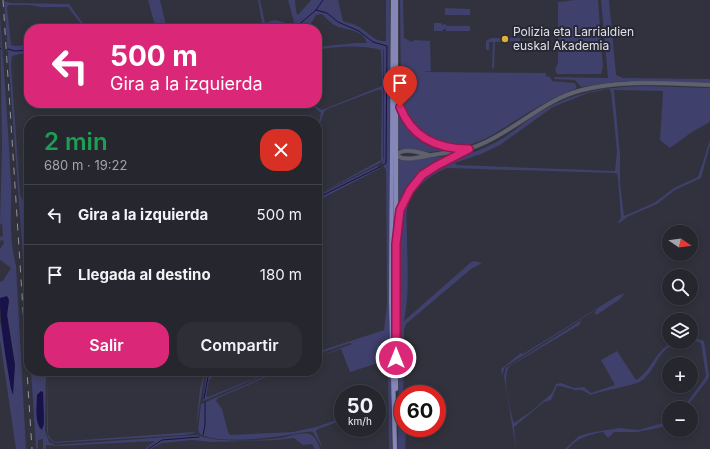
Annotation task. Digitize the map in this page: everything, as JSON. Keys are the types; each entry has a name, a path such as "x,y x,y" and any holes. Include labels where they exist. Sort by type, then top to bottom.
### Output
{"main road":[{"path":"393,0 391,300 394,415"},
{"path":"394,385 396,0"},
{"path":"396,76 400,107 414,130 433,144 448,148 469,149"},
{"path":"396,244 400,210 416,182 429,170 469,149 488,142 554,100 580,90 619,84 710,85"},
{"path":"391,141 396,155 393,165 392,184"},
{"path":"396,155 404,158 469,149"},
{"path":"396,155 405,150 430,155"},
{"path":"395,437 395,449"}],"shaded area":[{"path":"148,0 160,0 166,24 155,24"},
{"path":"258,0 260,0 265,23 275,20 289,24 260,24 262,22"},
{"path":"288,0 295,0 296,12 298,15 311,0 338,0 343,21 354,24 378,40 386,41 386,0 390,0 389,280 392,449 389,449 388,360 350,372 341,349 322,355 352,344 350,343 322,352 322,350 384,330 387,303 386,170 382,164 384,157 384,49 383,160 380,163 322,192 381,160 382,92 380,89 327,109 322,118 320,116 321,113 316,108 322,110 382,86 381,50 365,47 322,49 322,46 367,43 360,34 336,26 322,14 316,15 311,24 293,24"},
{"path":"400,0 403,0 404,38 412,42 414,40 430,41 431,71 424,72 546,73 546,76 550,77 552,81 575,83 577,88 532,110 478,142 460,146 448,146 438,143 419,132 406,114 401,103"},
{"path":"598,0 603,67 601,74 557,74 555,70 558,63 558,2"},
{"path":"601,0 609,0 616,75 623,78 710,79 710,83 623,81 581,87 575,80 555,79 554,77 608,78"},
{"path":"4,1 11,3 69,4 83,24 81,24 68,7 9,5 7,7 11,45 24,45 24,53 12,56 11,64 20,194 24,203 24,269"},
{"path":"445,8 470,9 470,15 445,15"},
{"path":"0,15 11,183 11,234 16,265 26,449 16,449 0,340 0,322 6,347 11,389 15,365 7,315 9,300 0,298 0,282 3,281 11,268 0,260 0,249 4,243 3,240 0,241 0,237 3,236 2,223 0,225 2,146"},
{"path":"434,23 441,23 442,25 445,24 447,26 470,26 470,31 446,31 446,29 443,29 443,31 434,31"},
{"path":"491,38 520,38 520,41 495,42 494,68 492,69 493,42 489,42 489,50 486,50 486,41"},
{"path":"645,86 710,88 710,122 692,132 670,148 660,140 663,91 614,90 620,155 620,183 624,216 654,203 674,188 698,177 710,140 701,178 675,190 657,204 629,216 619,223 617,223 621,218 618,178 617,174 614,173 447,168 427,179 412,196 407,209 408,289 404,321 470,263 474,261 482,263 471,269 406,324 404,329 403,385 399,385 400,224 405,204 413,189 423,177 436,169 498,141 549,107 588,92 615,88","holes":["609,89 611,92 617,151 615,171 457,165 455,163 481,154 500,145 553,107 588,93"]},
{"path":"398,107 413,132 424,141 437,147 452,150 429,152 398,149"},
{"path":"450,156 432,165 419,176 409,189 398,211 398,160"},
{"path":"377,166 381,168 322,198 322,194"},
{"path":"625,293 619,300 596,315 595,313 597,309 505,367 502,375 513,449 501,369 521,353 523,354 617,296"},
{"path":"7,296 9,300 7,315 15,365 13,395 5,355 0,309 0,298"},
{"path":"582,320 579,325 510,366 507,371 506,385 514,423 533,410 552,393 556,384 561,383 574,388 584,387 591,393 615,385 601,360 617,351 636,380 647,370 661,351 666,349 644,379 634,384 591,395 582,390 557,386 551,400 544,402 514,427 516,449 504,376 506,368"},
{"path":"698,339 704,341 709,376 698,392 698,388 706,375 701,343 698,342"},
{"path":"31,376 46,376 45,431 49,442 55,445 197,435 206,438 226,440 260,440 307,433 315,438 320,449 315,449 312,444 303,445 294,438 276,440 212,442 192,440 162,443 150,449 145,449 155,441 59,446 46,445 46,449 43,449 43,439 38,440 38,448 36,449","holes":["43,392 44,427 39,427 37,395"]},
{"path":"48,376 48,433 49,437 54,442 194,432 196,429 194,433 185,435 54,443 48,438"},
{"path":"204,376 196,429 200,389"},
{"path":"206,376 214,376 209,380 206,396 208,397 261,376 203,401"},
{"path":"266,376 269,376 218,398 216,401 222,409 230,435 293,432 334,421 334,423 316,431 323,449 313,432 268,438 230,440 208,437 200,434 198,430 201,404"},
{"path":"41,391 43,392 44,422 42,430 39,427 36,414 37,395"},
{"path":"694,393 697,393 691,401 688,401"},
{"path":"662,423 662,427 637,432 614,432 608,438 603,432 593,434 580,439 568,449 565,449 579,436 589,433 619,428 639,430"},
{"path":"398,437 406,437 405,449 398,449"}],"waterway":[{"path":"300,24 316,10 323,0"},
{"path":"316,10 327,13 338,22 359,31 373,42 387,46 386,163 383,165"},
{"path":"8,49 15,51 24,50"},
{"path":"322,196 380,167"},
{"path":"204,399 208,376"},
{"path":"203,435 205,425 205,402"},
{"path":"148,449 162,440 199,437"}],"railway":[{"path":"3,0 24,325"},
{"path":"27,376 32,449"}],"place":[{"name":"Polizia eta Larrialdien euskal Akademia","path":"505,39"}],"route":[{"path":"396,358 396,244 400,210 410,190 422,175 469,149 433,144 420,136 414,130 408,123 400,107"}]}
